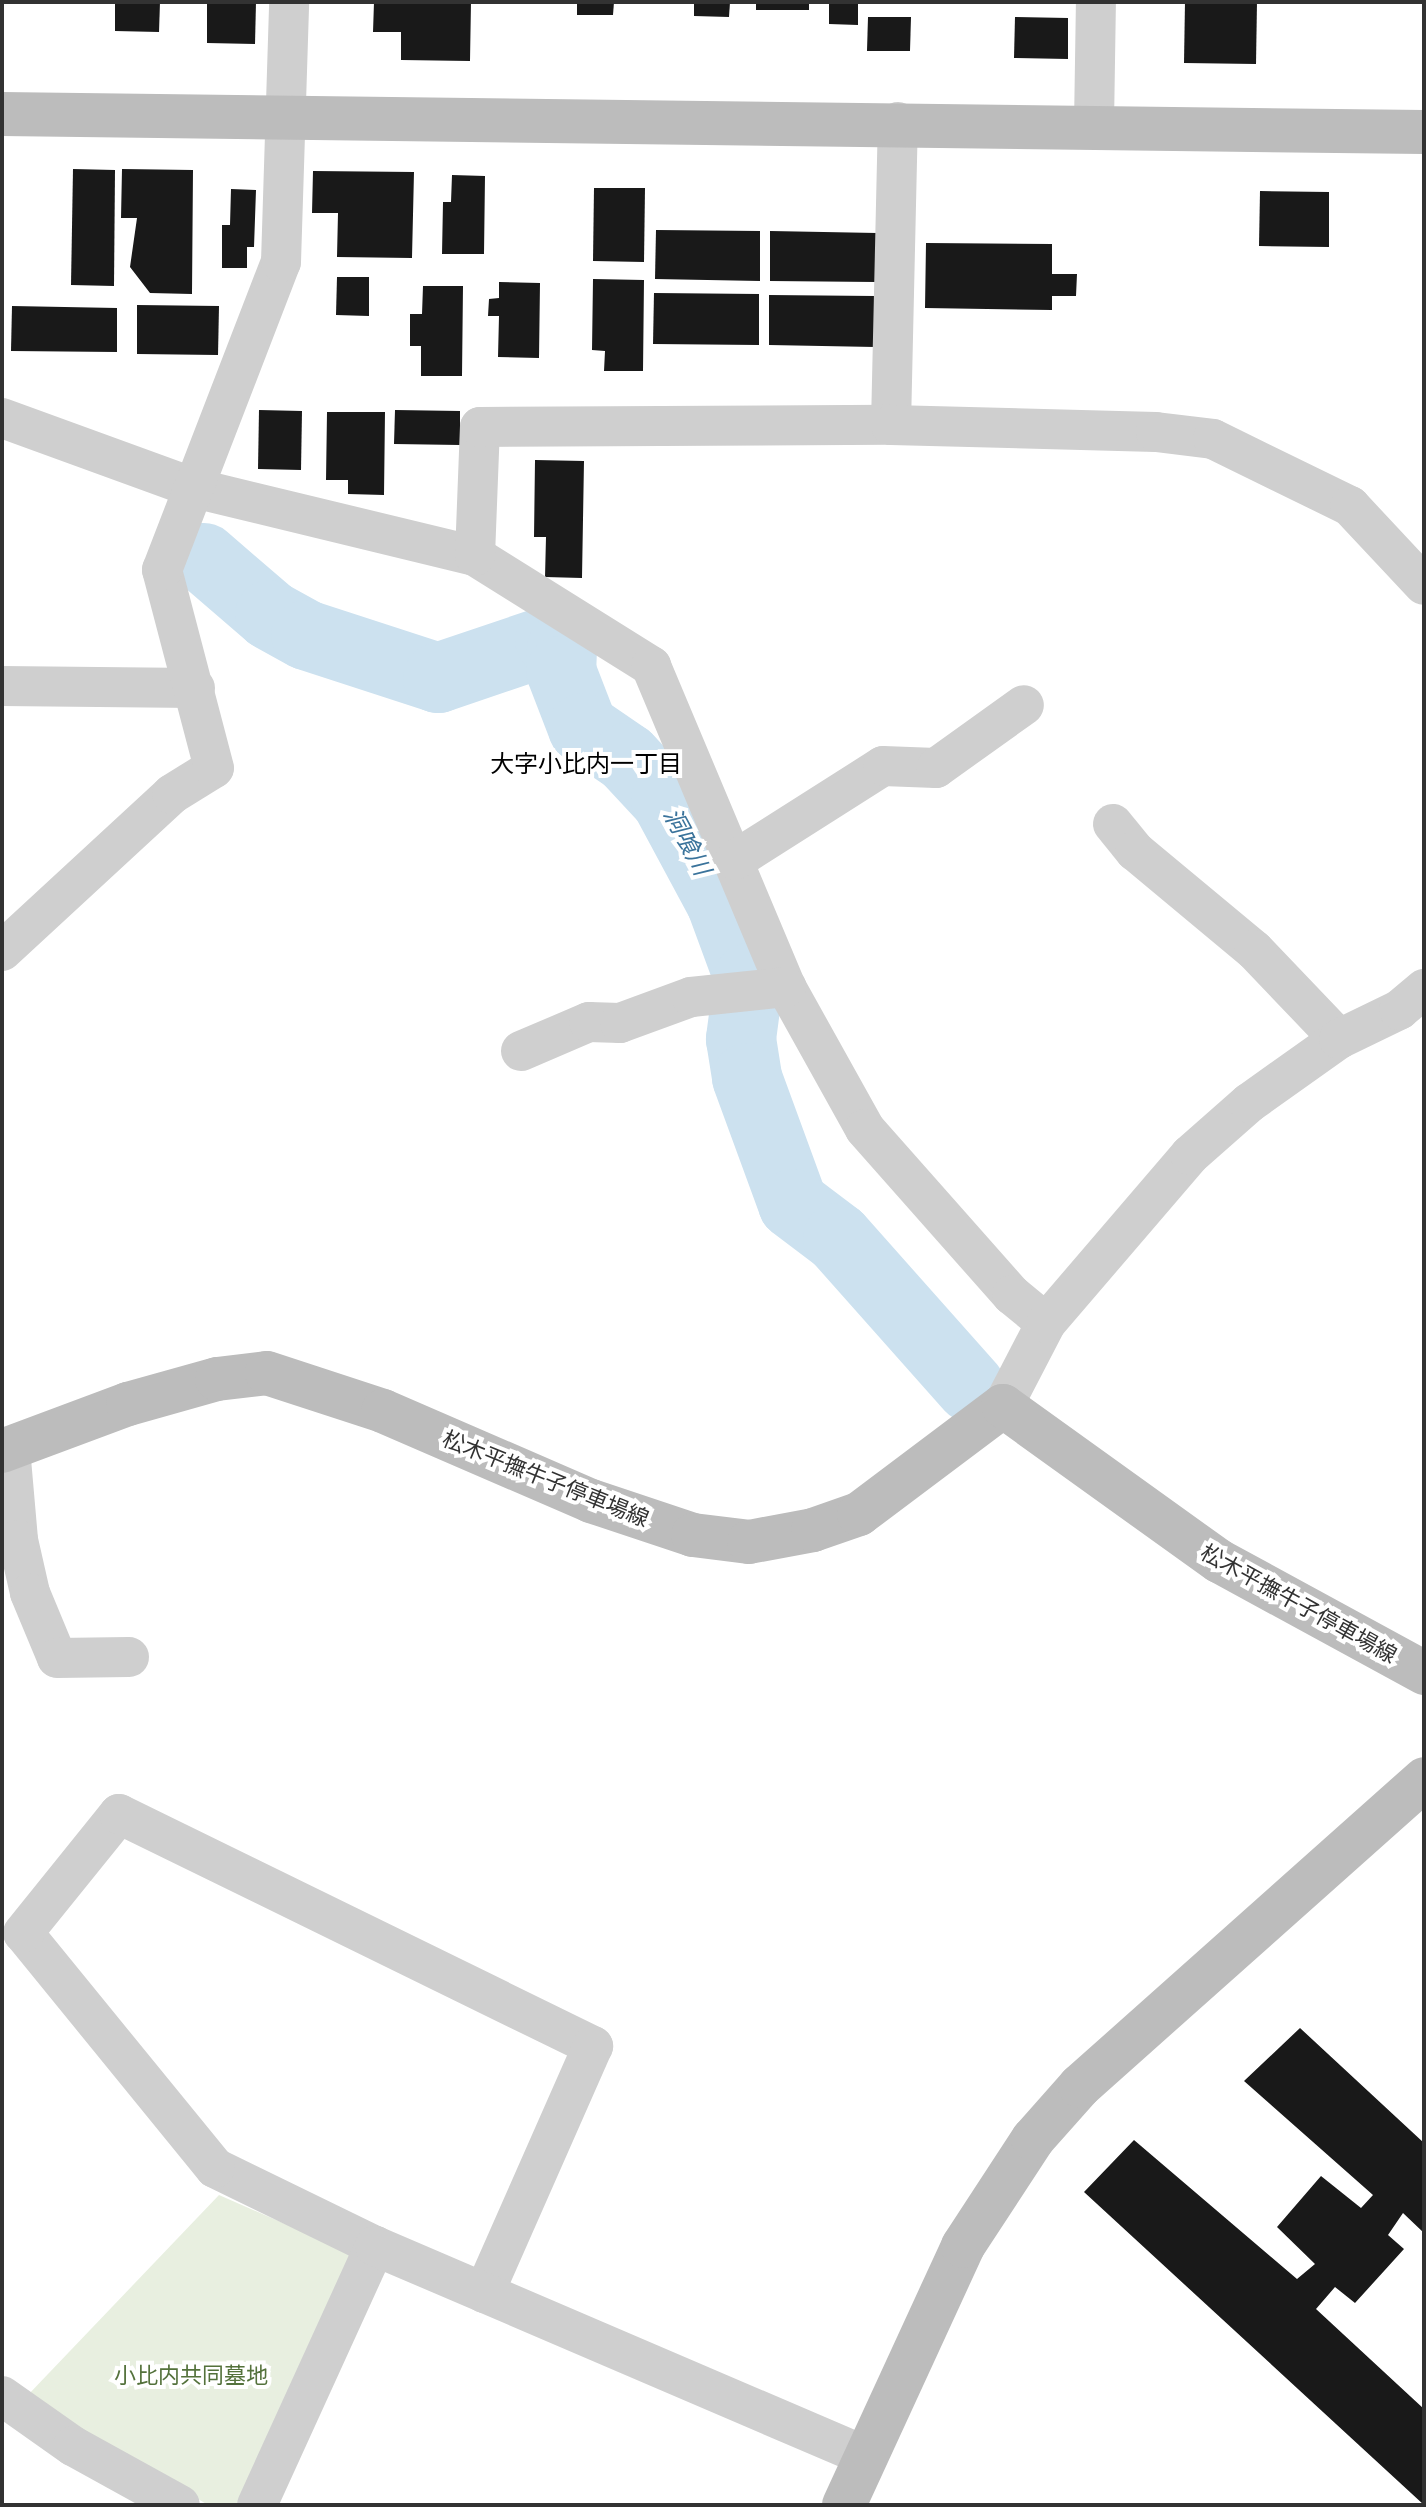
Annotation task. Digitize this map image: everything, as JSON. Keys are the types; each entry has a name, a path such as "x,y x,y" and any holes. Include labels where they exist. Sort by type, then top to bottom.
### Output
{"street":[{"path":"2,951 172,794 214,768 162,570 281,262 288,118 289,2"},
{"path":"1094,125 1096,2"},
{"path":"2,114 898,122 1424,132"},
{"path":"891,425 898,122"},
{"path":"2,418 194,488 475,556 651,666 735,860 763,990 865,1129 1012,1295 1046,1323"},
{"path":"475,556 480,427 891,425 1156,432 1213,439 1350,506 1424,585"},
{"path":"2,686 195,688"},
{"path":"735,860 883,766 936,768 1024,705"},
{"path":"1113,824 1135,851 1254,950 1339,1039"},
{"path":"1003,1406 1046,1323 1190,1155 1249,1103 1339,1039 1399,1010 1424,989"},
{"path":"521,1051 589,1022 620,1023 691,997 763,990"},
{"name":"松木平撫牛子停車場線","path":"6,1449 128,1404 217,1379 267,1373 334,1392 591,1501 693,1535 749,1542 813,1530 859,1514 1003,1406 1219,1561 1424,1673"},
{"path":"6,1449 18,1540 30,1593 57,1658 129,1657"},
{"path":"844,2505 963,2246 1033,2139 1080,2086 1424,1779"},
{"path":"484,2293 593,2046 119,1814 23,1933 215,2168 375,2246 484,2293 865,2456"},
{"path":"257,2505 375,2246"},
{"path":"2,2396 73,2446 180,2505"}],"green space":[{"name":"小比内共同墓地","path":"219,2195 358,2256 245,2505 208,2505 27,2396"}],"building":[{"path":"115,2 160,2 159,32 115,31"},
{"path":"207,2 256,2 255,44 207,43"},
{"path":"374,2 471,2 470,61 401,60 401,32 373,32"},
{"path":"577,2 614,2 613,15 577,15"},
{"path":"694,2 730,2 729,17 694,16"},
{"path":"756,2 809,2 809,10 756,10"},
{"path":"829,2 858,2 858,25 829,24"},
{"path":"1185,2 1257,2 1256,64 1184,63"},
{"path":"868,17 911,17 910,51 867,51"},
{"path":"1015,17 1068,18 1068,59 1014,58"},
{"path":"73,169 115,170 114,286 71,285"},
{"path":"122,169 193,170 192,294 150,293 130,267 137,218 121,218"},
{"path":"313,171 414,172 412,258 337,257 338,213 312,213"},
{"path":"452,175 485,176 484,254 442,254 443,202 451,202"},
{"path":"594,188 645,188 644,262 593,261"},
{"path":"231,189 256,190 254,247 247,247 247,268 222,268 222,225 230,225"},
{"path":"1260,191 1329,192 1329,247 1259,246"},
{"path":"656,230 760,231 760,281 655,279"},
{"path":"770,231 877,233 876,282 770,281"},
{"path":"926,243 1052,244 1052,274 1077,274 1076,296 1052,296 1052,310 925,308"},
{"path":"337,277 369,277 369,316 336,315"},
{"path":"593,279 644,280 643,371 604,371 605,351 592,350"},
{"path":"499,282 540,283 539,358 498,357 499,316 488,316 489,299 499,298"},
{"path":"423,286 463,286 462,376 421,376 421,346 410,346 410,314 422,314"},
{"path":"654,293 759,294 759,345 653,344"},
{"path":"769,295 875,296 875,347 769,345"},
{"path":"137,305 219,306 218,355 137,354"},
{"path":"12,306 117,308 117,352 11,351"},
{"path":"259,410 302,411 301,470 258,469"},
{"path":"395,410 460,411 460,445 394,444"},
{"path":"327,412 385,412 384,495 348,494 348,480 326,480"},
{"path":"535,460 584,461 582,578 545,577 546,537 534,537"},
{"path":"1300,2028 1424,2143 1424,2233 1403,2213 1388,2235 1404,2249 1355,2303 1335,2287 1316,2309 1424,2409 1424,2505 1084,2192 1134,2140 1297,2279 1315,2264 1277,2227 1321,2176 1361,2208 1373,2195 1244,2081"}],"waterway":[{"name":"洞喰川","path":"204,558 270,615 306,635 438,678 550,640 562,648 561,671 583,728 627,758 666,800 721,902 749,978 741,1039 747,1078 793,1204 838,1238 971,1388"}],"district":[{"name":"大字小比内一丁目","path":"586,763"}]}
